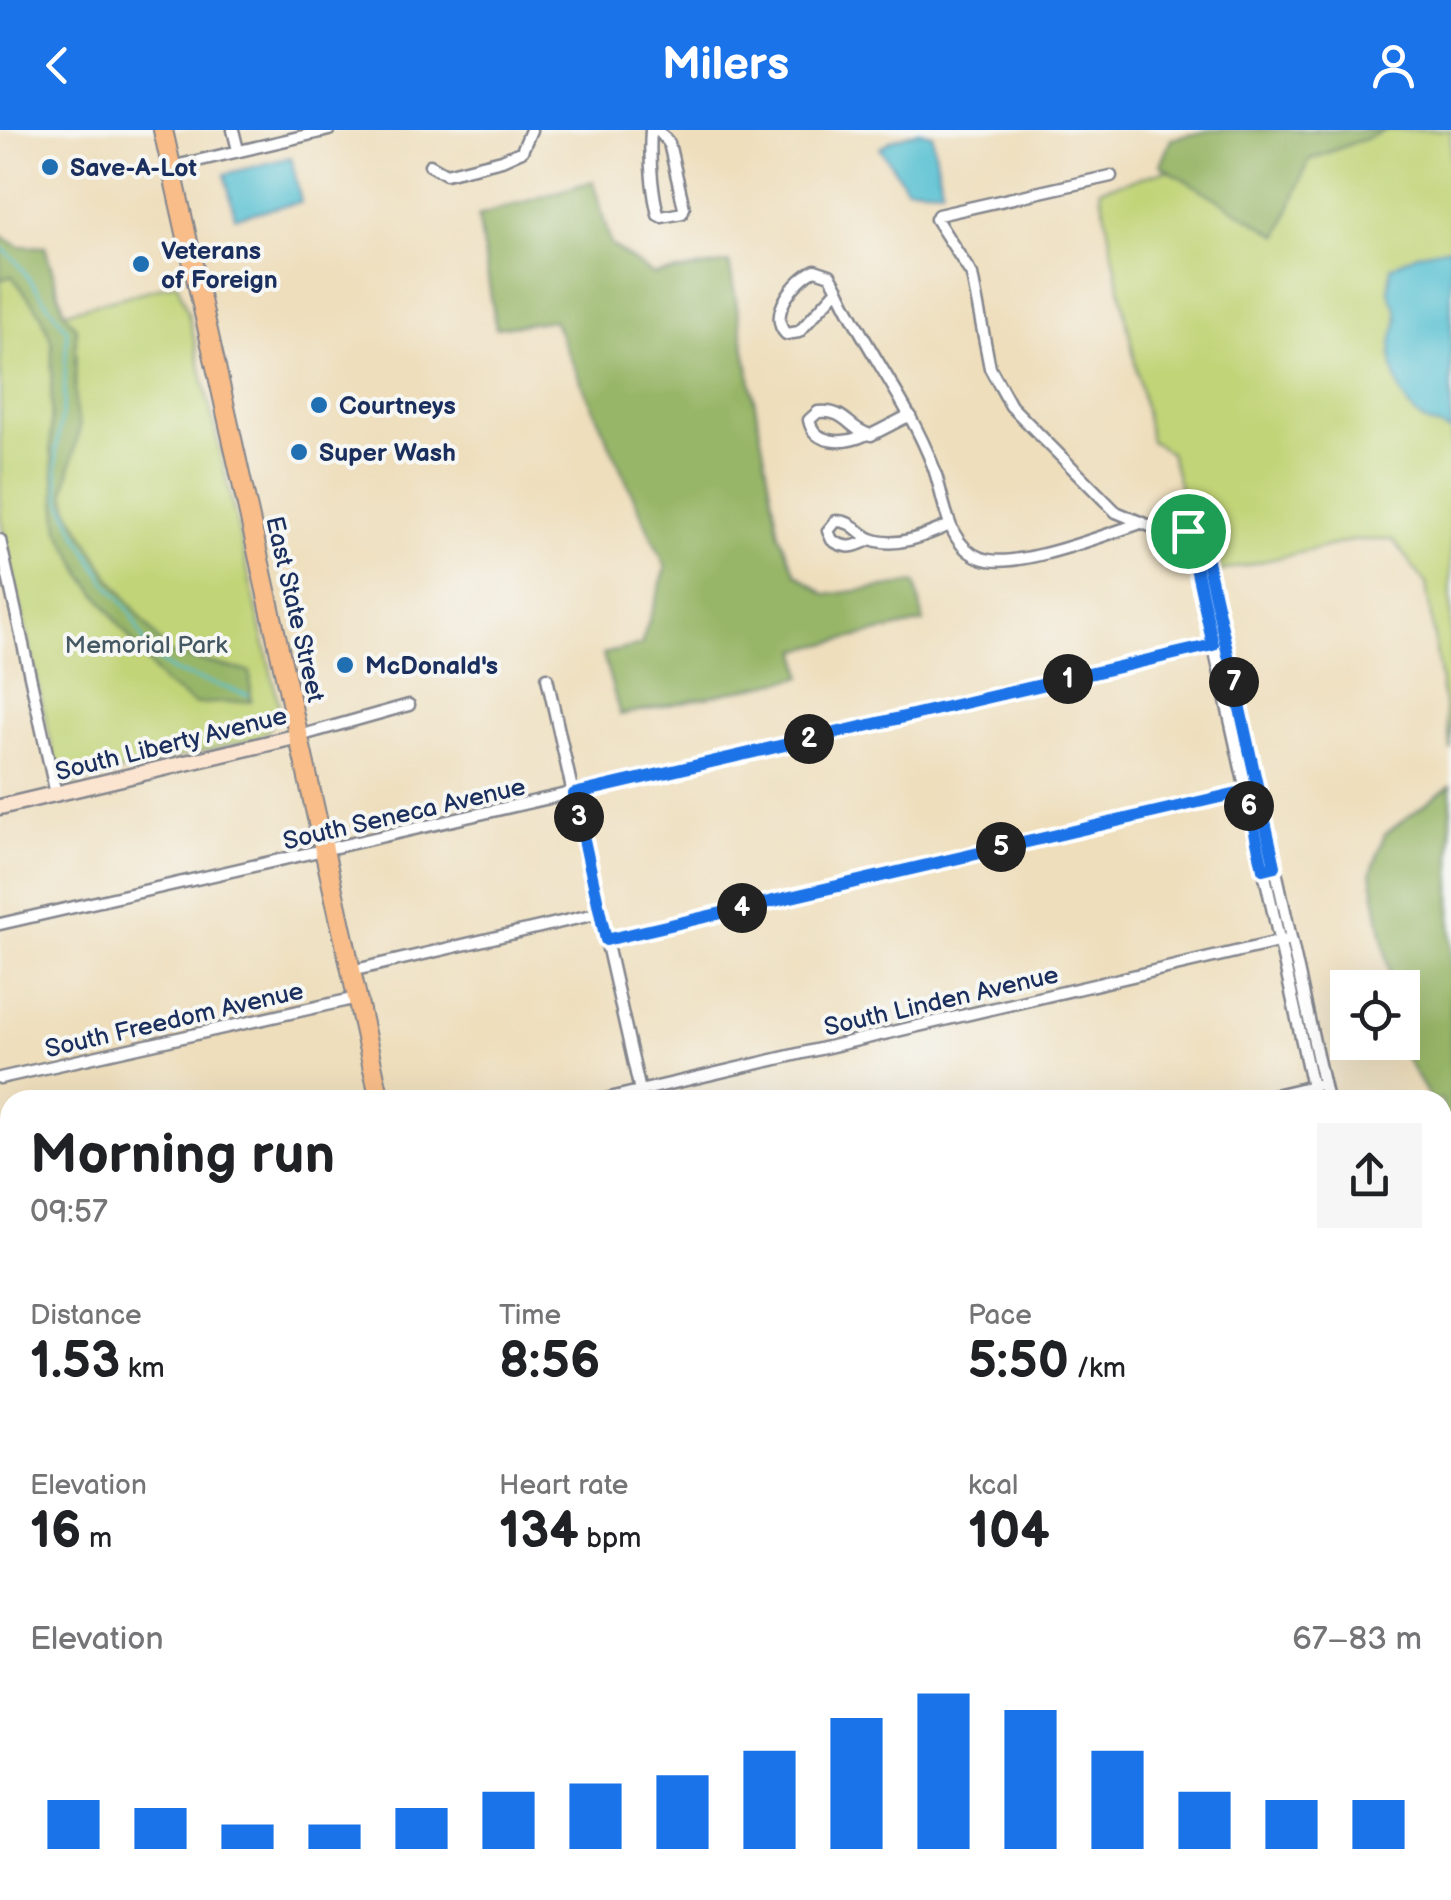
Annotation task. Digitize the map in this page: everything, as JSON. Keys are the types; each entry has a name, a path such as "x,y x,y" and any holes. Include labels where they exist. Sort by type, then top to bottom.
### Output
{"highway":[{"name":"East State Street","path":"163,130 378,1090"}],"street":[{"path":"233,130 238,150"},
{"path":"171,167 329,130"},
{"path":"430,166 446,174 502,160 522,151 530,130"},
{"path":"654,130 668,143 684,208 682,213 662,218 651,187 648,162 654,130"},
{"path":"1112,176 936,218 972,276 990,368 1005,398 1104,502 1138,524 1176,532 1194,530 1320,1090"},
{"path":"838,289 798,332 781,330 778,315 803,276 815,270 833,278 863,340 910,415 932,464 950,525 966,550 995,561 1070,547 1138,524"},
{"path":"866,435 844,416 831,411 818,412 809,420 814,433 826,440 844,441 876,433 910,415"},
{"path":"871,538 915,538 950,525"},
{"path":"0,540 56,794"},
{"name":"South Seneca Avenue","path":"0,924 1219,644"},
{"path":"547,678 640,1090"},
{"name":"South Liberty Avenue","path":"0,807 409,706"},
{"path":"606,940 1252,790"},
{"path":"351,971 600,913"},
{"name":"South Linden Avenue","path":"662,1090 1285,941"},
{"name":"South Freedom Avenue","path":"0,1078 357,998"},
{"path":"1296,1090 1317,1085"},
{"path":"1316,1090 1317,1085"}],"green space":[{"path":"1210,130 1387,130 1309,160 1279,236 1160,165 1171,139"},
{"path":"1356,130 1451,130 1451,750 1426,584 1393,540 1355,540 1217,572 1206,525 1188,516 1170,453 1151,441 1100,189 1168,170"},
{"path":"593,181 611,245 653,275 729,263 779,534 796,573 826,595 915,583 924,622 798,650 802,677 620,715 603,654 641,645 666,568 553,320 496,328 478,216"},
{"path":"0,235 18,246 45,247 64,312 76,328 75,408 80,426 65,491 69,510 107,574 168,653 250,672 251,701 195,704 163,683 84,577 59,530 51,446 52,343 41,314 12,276 0,280"},
{"name":"Memorial Park","path":"45,247 65,312 177,283 188,313 280,710 268,731 253,739 66,785 59,779 0,517 0,257"},
{"path":"1451,785 1451,1090 1425,1090 1407,1060 1420,1060 1420,970 1389,970 1371,873 1385,834"}],"water":[{"path":"919,131 932,134 942,189 906,187 880,148"},
{"path":"291,157 301,202 235,217 225,174"},
{"path":"1451,247 1451,432 1421,419 1401,392 1392,352 1398,316 1389,287 1391,267 1419,253"}],"waterway":[{"path":"0,246 16,261 67,330 64,400 56,451 60,496 75,531 105,581 130,612 149,653 173,671 248,695"}],"place":[{"name":"Save-A-Lot","path":"50,167"},
{"name":"Veterans of Foreign","path":"141,264"},
{"name":"Courtneys","path":"319,405"},
{"name":"Super Wash","path":"299,452"},
{"name":"McDonald's","path":"345,665"}],"route":[{"path":"1200,529 1275,866 1263,869 1246,791 606,940 574,794 1213,645 1188,531 1200,529"}]}
